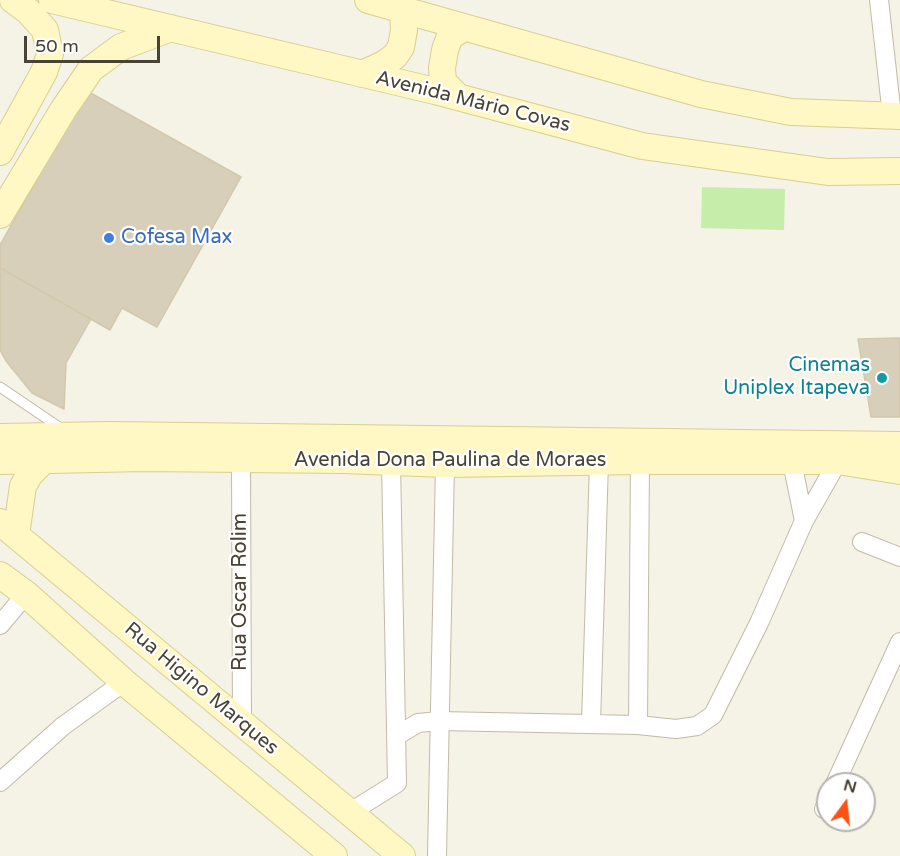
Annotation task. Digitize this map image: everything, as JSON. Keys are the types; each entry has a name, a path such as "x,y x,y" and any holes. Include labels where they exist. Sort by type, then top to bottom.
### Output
{"main road":[{"path":"0,152 44,72 50,54 45,30 28,11 13,0"},
{"name":"Avenida Mário Covas","path":"52,0 458,97 642,146 828,172 900,171"},
{"path":"368,0 701,94 791,112 896,116"},
{"path":"362,74 384,64 395,56 401,47 404,30 403,11"},
{"path":"0,215 63,110 91,69 121,47 171,28"},
{"path":"458,97 443,82 442,68 450,36 464,28"},
{"name":"Avenida Dona Paulina de Moraes","path":"0,437 900,445"},
{"name":"Avenida Dona Paulina de Moraes","path":"0,461 145,458 391,460 445,464 838,461 900,471"},
{"path":"8,528 23,486 30,474 45,460"},
{"name":"Rua Higino Marques","path":"8,528 402,856"},
{"path":"0,575 26,594 320,852"}],"street":[{"path":"879,0 896,116"},
{"name":"Rua Oscar Rolim","path":"241,460 242,724"},
{"path":"349,813 398,783 391,460"},
{"path":"638,725 640,461"},
{"path":"398,735 418,723 439,721 591,723 676,729 698,726 713,715 759,623 804,521 838,461"},
{"path":"591,723 600,462"},
{"path":"792,462 804,521"},
{"path":"437,856 445,464"},
{"path":"862,542 900,557"},
{"path":"0,625 26,594"},
{"path":"841,772 900,642"},
{"path":"0,782 63,726 124,682"}],"lane":[{"path":"0,387 72,436"}],"green space":[{"path":"702,187 785,189 784,230 701,228"}],"building":[{"path":"87,91 241,177 157,327 122,308 110,330 0,268 0,245"},
{"path":"0,268 91,319 66,363 64,409 32,393 0,350"},
{"name":"Cinemas Uniplex Itapeva","path":"900,338 900,417 871,417 858,339"}],"place":[{"name":"Cofesa Max","path":"109,238"},
{"name":"Cinemas Uniplex Itapeva","path":"882,378"}]}
